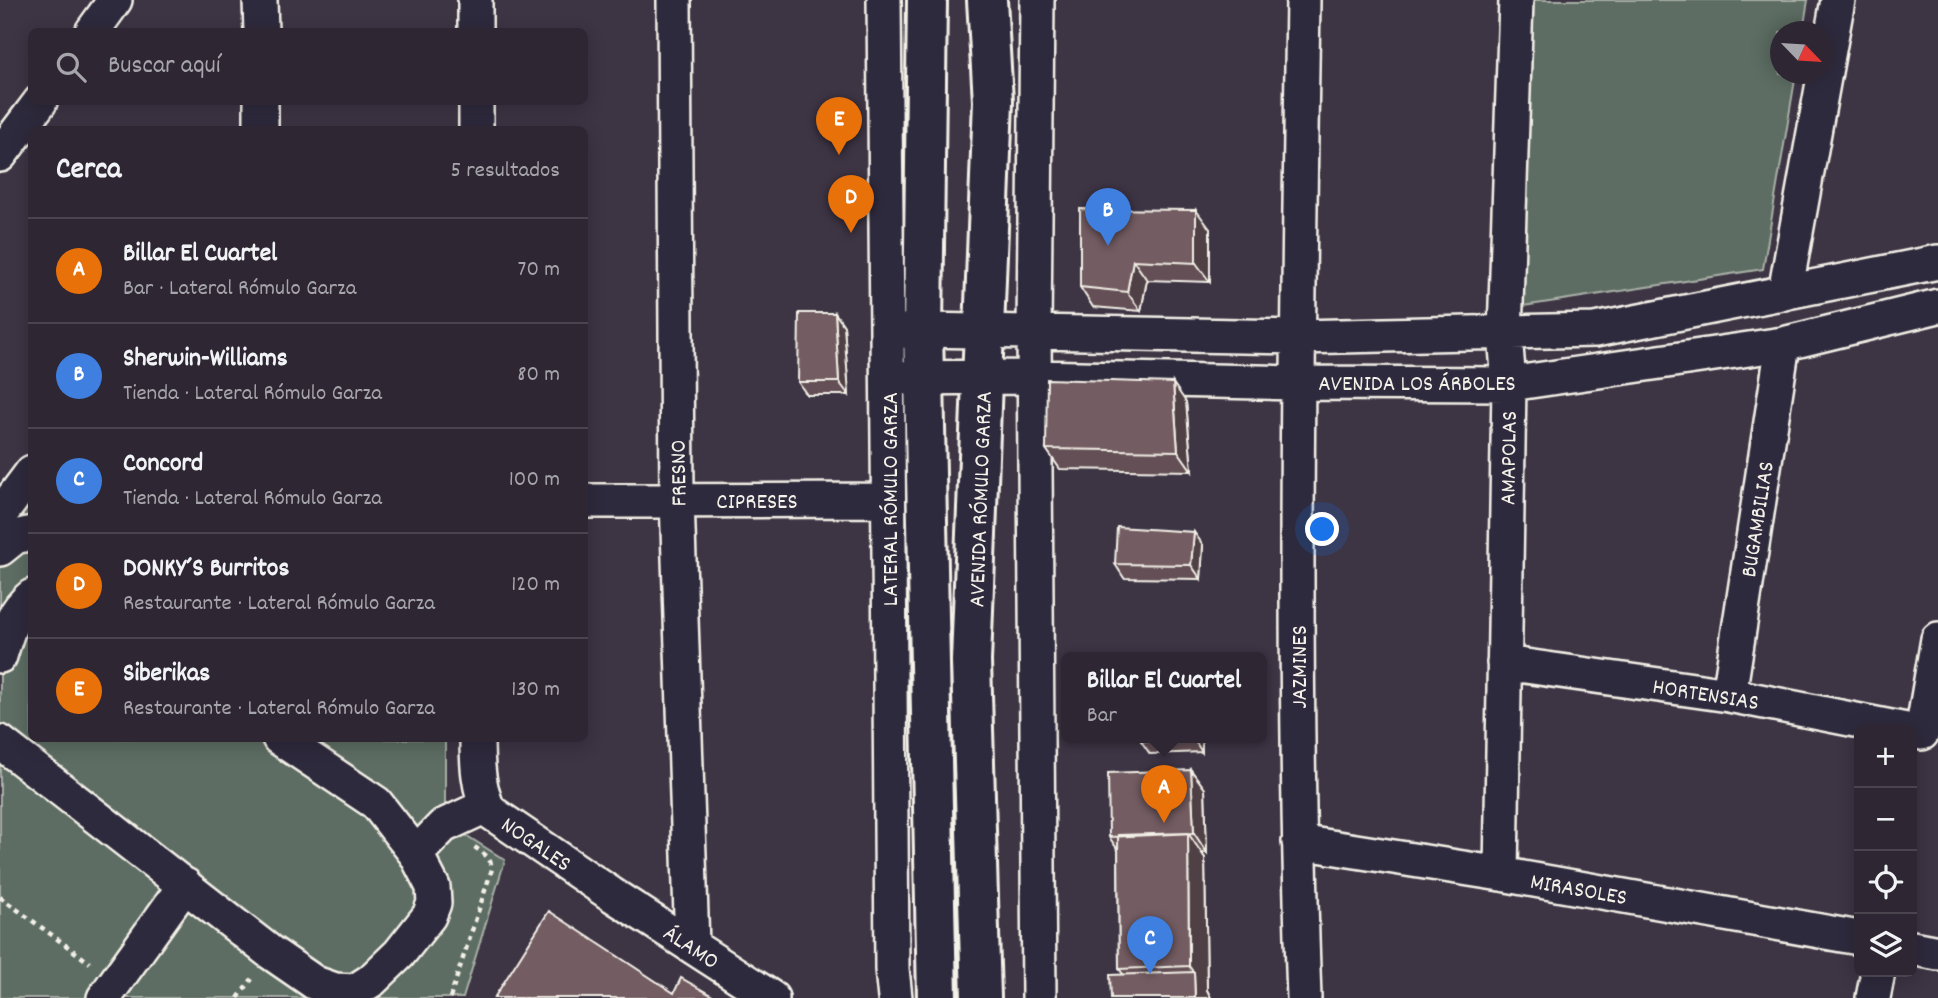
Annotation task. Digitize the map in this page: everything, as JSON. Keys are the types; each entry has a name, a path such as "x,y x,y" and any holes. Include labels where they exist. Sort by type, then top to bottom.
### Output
{"main road":[{"name":"AVENIDA RÓMULO GARZA","path":"927,0 906,331 906,377 937,998"},
{"name":"AVENIDA RÓMULO GARZA","path":"981,998 971,661 993,101 987,0"}],"street":[{"path":"95,28 115,0"},
{"path":"260,0 261,28"},
{"path":"475,0 475,28"},
{"name":"FRESNO","path":"674,0 677,499 692,945"},
{"path":"884,0 906,331"},
{"path":"1037,0 1034,377 1040,998"},
{"name":"JAZMINES","path":"1303,0 1298,337 1298,842 1304,998"},
{"name":"AMAPOLAS","path":"1501,874 1509,384 1504,334 1516,0"},
{"path":"1785,293 1838,0"},
{"path":"0,155 38,105"},
{"path":"261,105 261,126"},
{"path":"476,105 476,126"},
{"name":"AVENIDA LOS ÁRBOLES","path":"906,331 1298,337 1595,330 1938,262"},
{"name":"AVENIDA LOS ÁRBOLES","path":"906,377 1509,384 1783,344 1938,306"},
{"name":"BUGAMBILIAS","path":"1729,695 1783,344"},
{"name":"LATERAL RÓMULO GARZA","path":"895,998 892,969 888,500 906,377"},
{"path":"0,514 28,477"},
{"name":"CIPRESES","path":"588,500 888,500"},
{"path":"0,549 15,537 28,534"},
{"path":"0,656 10,623 28,600"},
{"path":"1919,733 1938,639"},
{"name":"HORTENSIAS","path":"1504,663 1729,695 1919,733"},
{"path":"0,743 270,952 316,983 335,990 355,991 372,980 399,954 429,916 434,903 433,887 416,854 376,803 285,742"},
{"name":"NOGALES","path":"477,742 477,766 483,800 489,811 611,894"},
{"path":"416,854 443,825 486,806"},
{"name":"MIRASOLES","path":"1298,842 1501,874 1854,937"},
{"path":"110,990 186,886"},
{"name":"ÁLAMO","path":"611,894 772,998"},
{"path":"1917,949 1938,953"},
{"path":"1873,998 1877,977"}],"path":[{"path":"443,825 488,857 492,869 450,998"},
{"path":"0,897 110,990"}],"green space":[{"path":"1527,0 1808,0 1805,21 1770,21 1770,84 1794,84 1763,269 1523,306"},
{"path":"28,501 28,742 445,742 445,822 505,860 463,998 0,998 0,541"}],"building":[{"path":"1080,209 1196,210 1196,263 1133,260 1127,292 1080,287"},
{"path":"799,313 835,313 839,382 798,382"},
{"path":"1047,379 1173,383 1178,451 1046,449"},
{"path":"1117,527 1194,532 1191,565 1115,564"},
{"path":"1191,770 1194,833 1109,837 1108,773"},
{"path":"1188,833 1189,966 1119,969 1118,835"},
{"path":"549,911 674,993 681,978 716,998 494,998"},
{"path":"1194,972 1195,998 1111,998 1110,975"}],"place":[{"name":"Siberikas","path":"839,155"},
{"name":"DONKY´S Burritos","path":"851,233"},
{"name":"Sherwin-Williams","path":"1108,246"},
{"name":"Billar El Cuartel","path":"1164,823"},
{"name":"Concord","path":"1150,974"}]}
